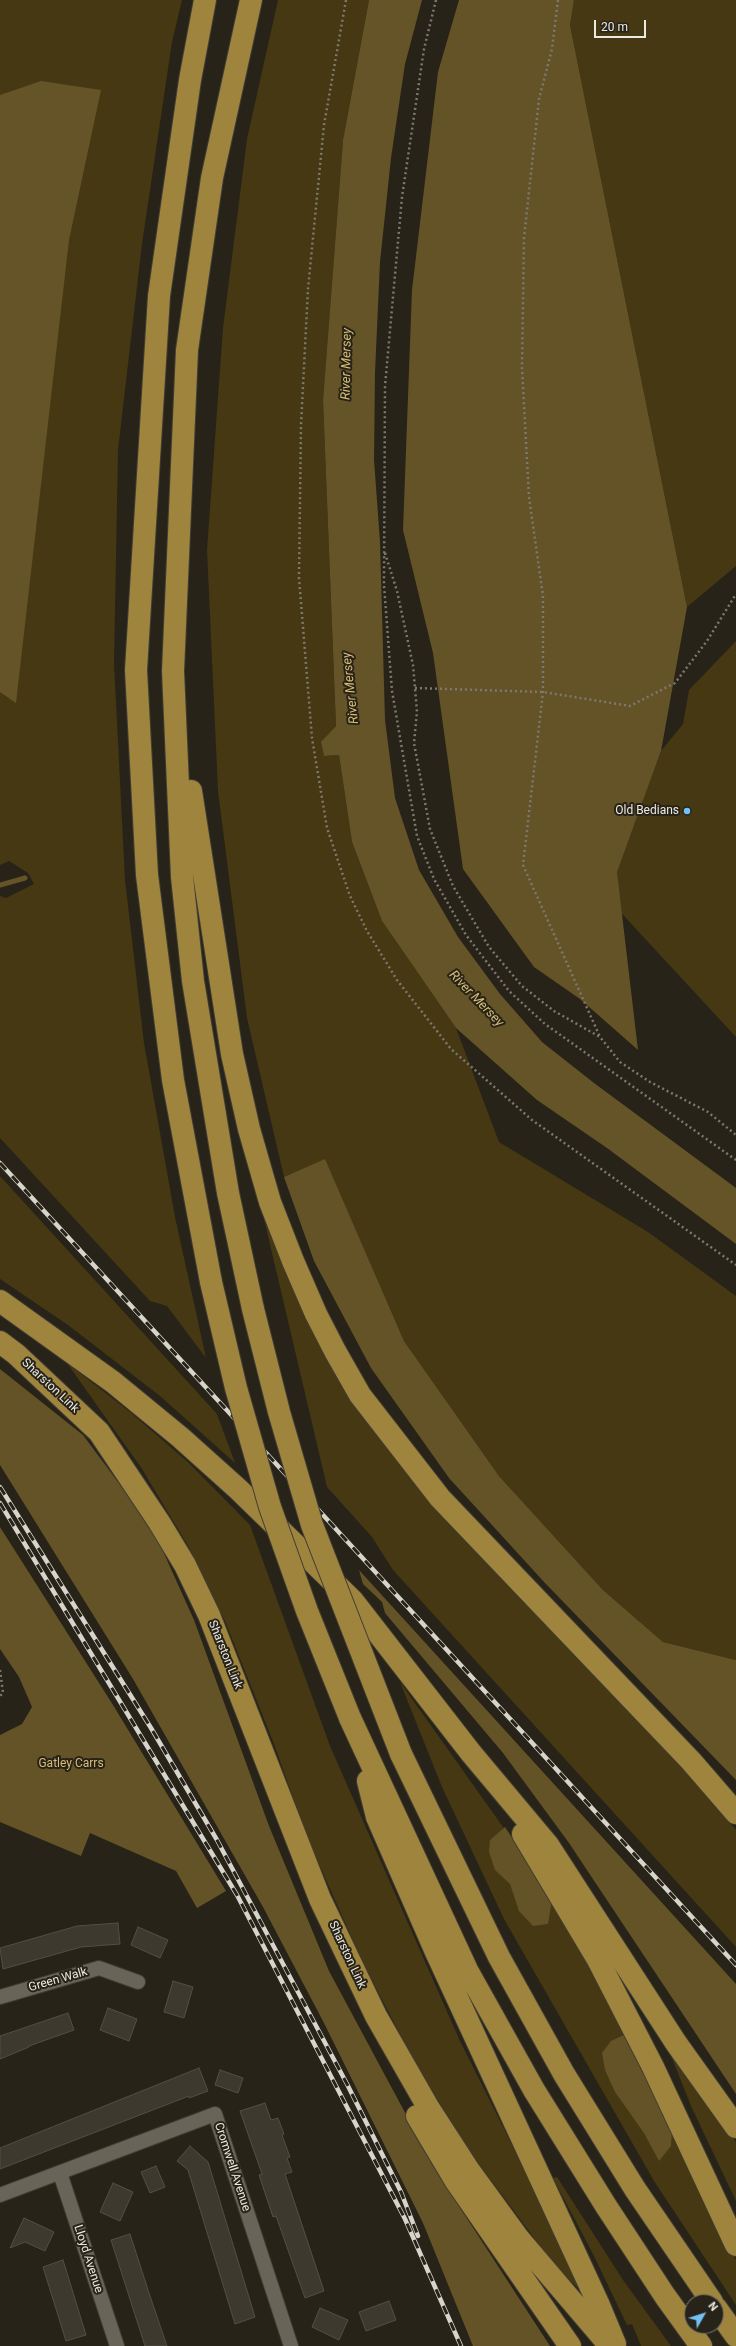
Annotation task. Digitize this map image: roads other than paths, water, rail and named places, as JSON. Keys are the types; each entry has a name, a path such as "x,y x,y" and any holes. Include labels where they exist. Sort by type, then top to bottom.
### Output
{"highway":[{"path":"206,0 190,80 159,296 136,670 148,883 173,1080 211,1282 236,1388 270,1507 307,1611 350,1718 466,1970 530,2084 606,2206 664,2296 701,2346"},
{"path":"251,0 212,178 187,350 173,671 182,877 193,981 228,1193 253,1309 279,1412 312,1525 401,1754 499,1957 564,2074 635,2189 707,2294"},
{"path":"173,671 210,928 232,1054 258,1165 275,1215 316,1314 360,1395 440,1498 691,1761 736,1813"},
{"path":"0,1301 113,1382 180,1436 244,1495 353,1601 471,1753 548,1845 676,2043 736,2128"},
{"name":"Sharston Link","path":"0,1342 28,1365 99,1432 130,1476 185,1565 208,1615 246,1707 320,1899 376,2016"},
{"path":"350,1718 377,1817 478,2048 579,2260 616,2346"},
{"path":"471,1753 538,1858 597,1958 653,2068 736,2244"},
{"path":"376,2016 406,2097 455,2180 570,2346"},
{"path":"376,2016 428,2107 468,2169 519,2239 610,2346"},
{"path":"724,2319 736,2336"}],"street":[{"name":"Green Walk","path":"0,1997 99,1968 138,1982"},
{"name":"Cromwell Avenue","path":"0,2195 215,2114 292,2346"},
{"name":"Lloyd Avenue","path":"60,2173 117,2346"}],"water":[{"name":"River Mersey","path":"369,0 422,0 405,64 391,158 380,262 375,372 374,460 380,542 385,720 395,798 419,870 458,937 500,994 542,1042 594,1083 736,1188 736,1244 607,1148 537,1100 456,1028 382,921 352,842 339,755 324,756 321,742 336,726 323,400 343,140"},
{"path":"41,81 101,90 69,240 16,703 0,692 0,95"}],"waterway":[{"path":"0,885 25,878"}],"railway":[{"path":"0,1163 736,1965"},
{"path":"0,1487 151,1728 217,1840 347,2084 401,2192 418,2236"},
{"path":"0,1503 237,1895 405,2219 461,2346"}],"place":[{"name":"Old Bedians","path":"687,811"}],"park label":[{"name":"Gatley Carrs","path":"71,1764"}]}
